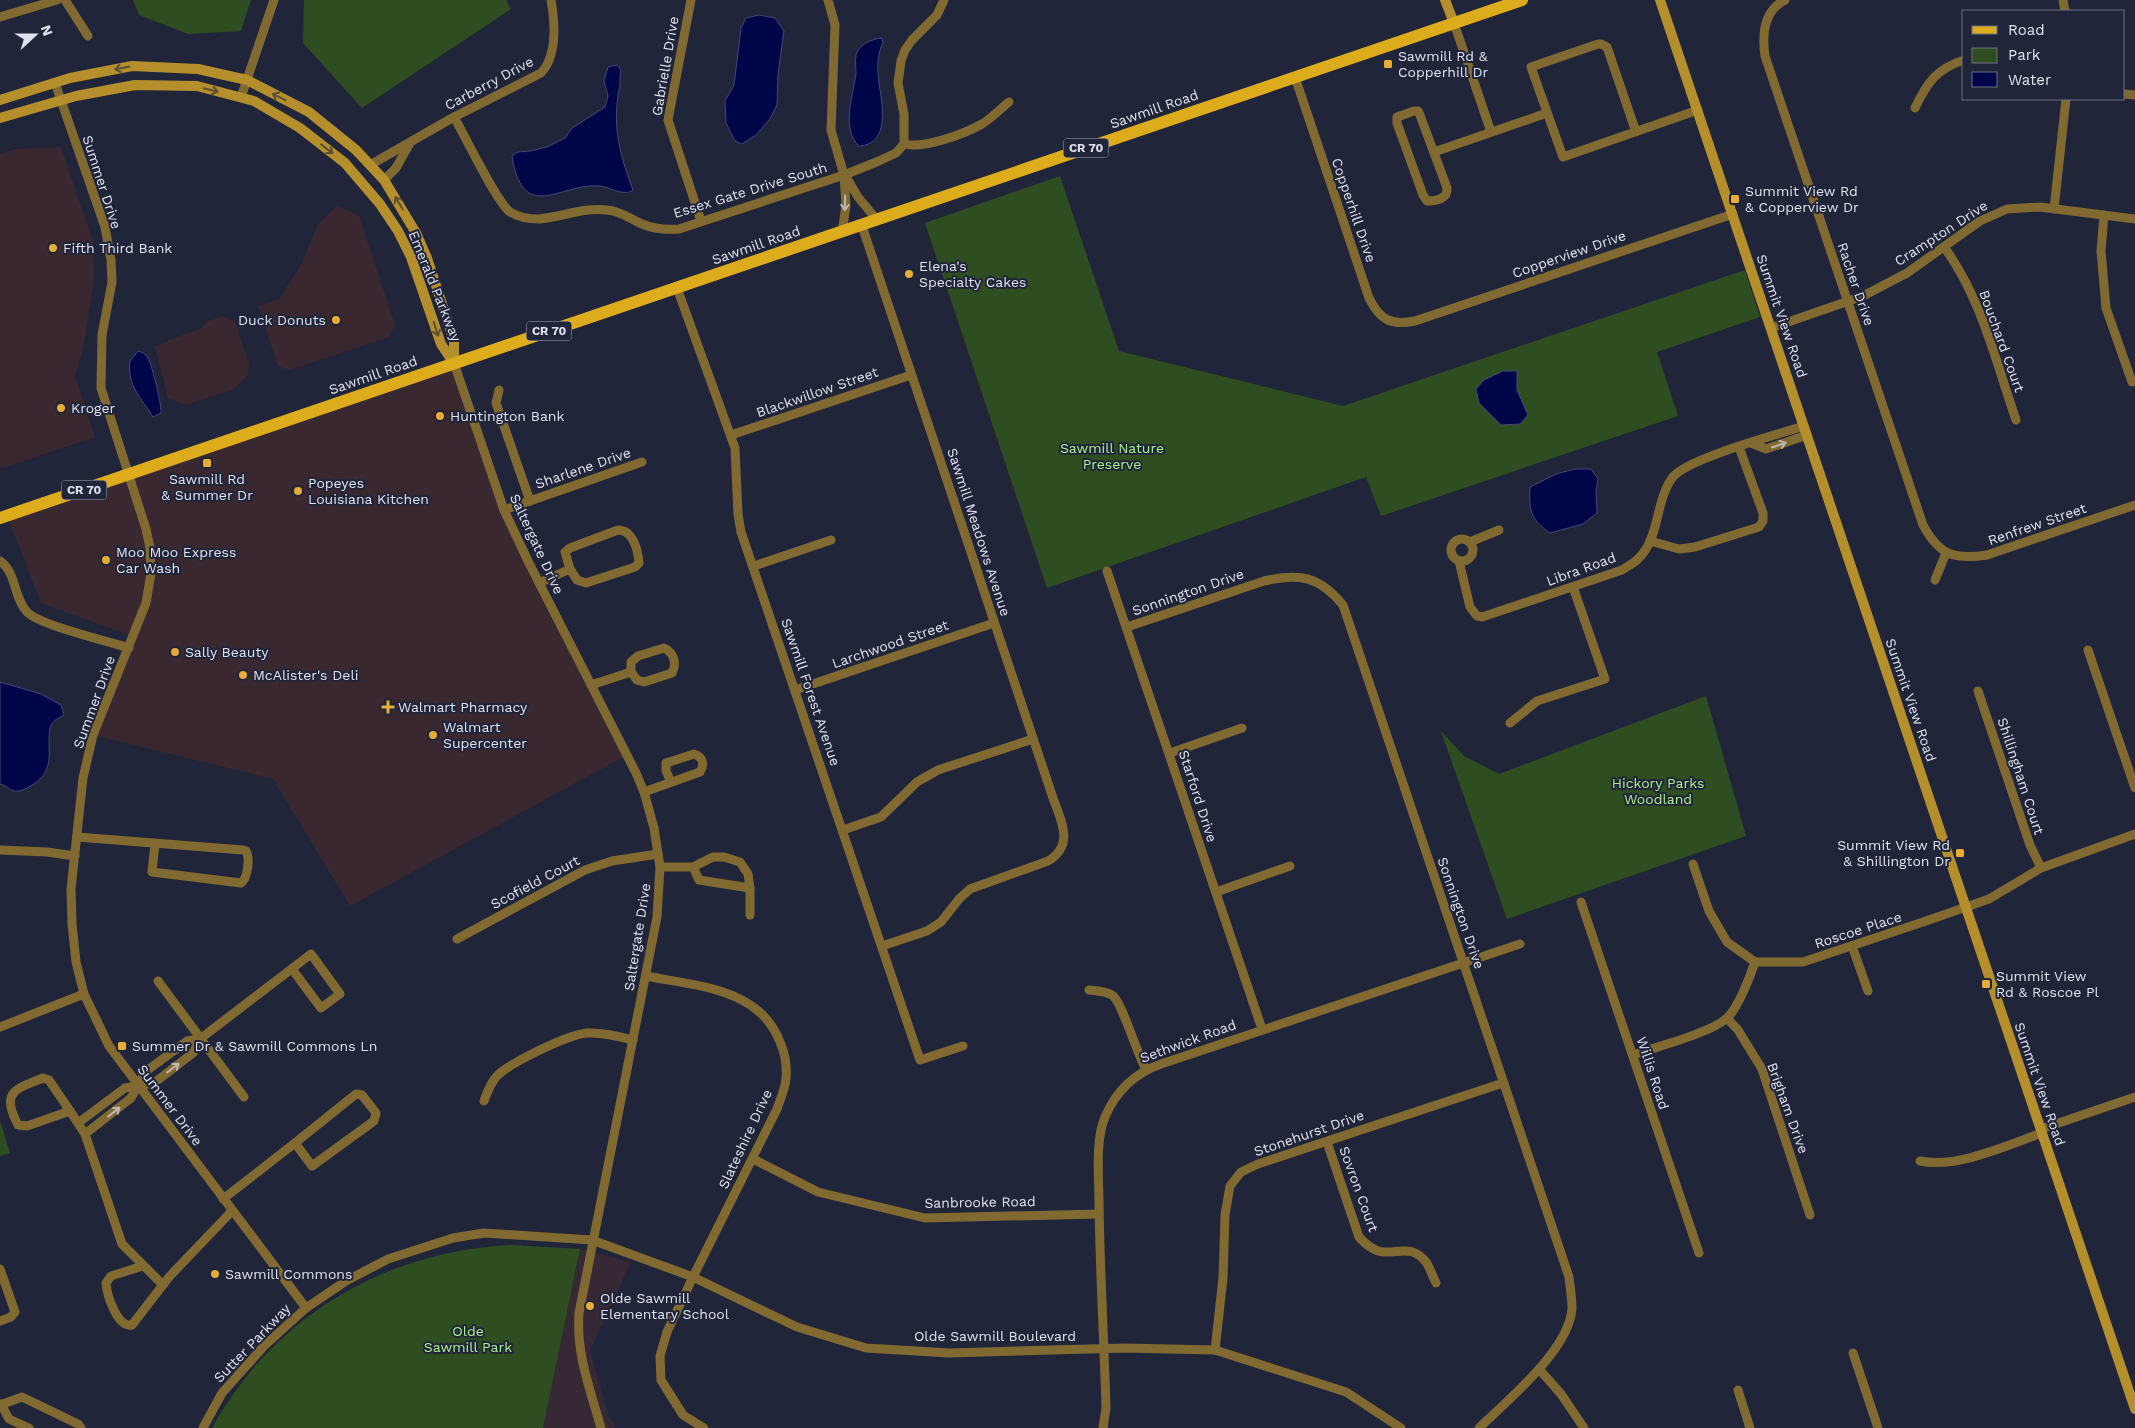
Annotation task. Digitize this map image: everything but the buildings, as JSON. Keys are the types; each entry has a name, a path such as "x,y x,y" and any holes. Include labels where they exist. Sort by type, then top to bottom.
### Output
{"main road":[{"name":"Sawmill Road","path":"0,518 1522,0"}],"street":[{"path":"0,17 57,0"},
{"path":"65,0 88,36"},
{"path":"241,97 274,0"},
{"name":"Carberry Drive","path":"370,165 454,117 541,73 546,68 552,53 551,0"},
{"name":"Gabrielle Drive","path":"691,0 668,120 700,221"},
{"path":"828,0 835,25 830,130 844,175 846,206 842,232"},
{"path":"944,0 938,15 912,40 905,50 901,61 898,83 904,114 904,144 914,147 957,134 982,124 1009,102"},
{"path":"1445,0 1491,132"},
{"name":"Summit View Road","path":"1660,0 2135,1409"},
{"name":"Racher Drive","path":"1785,0 1768,17 1762,36 1765,56 1923,525 1932,541 1946,553"},
{"path":"1636,132 1607,46 1601,44 1531,67 1563,157 1636,132 1698,110"},
{"path":"1916,108 1930,80 1962,61"},
{"name":"Emerald Parkway","path":"0,100 55,83 132,66 198,69 247,80 310,112 356,150 384,180 416,233 427,258 454,340 454,363"},
{"name":"Copperhill Drive","path":"1295,77 1369,298 1376,311 1387,320 1400,324 1414,321"},
{"name":"Summer Drive","path":"55,83 105,228 111,260 112,282 102,335 101,388 146,528 150,548 151,573 145,607 93,735 84,778 71,889 76,962 84,994 109,1046 306,1308"},
{"name":"Emerald Parkway","path":"0,118 60,100 135,85 197,86 254,100 300,128 345,163 380,204 398,231 411,257 441,344 454,363"},
{"path":"2054,209 2066,100"},
{"path":"1418,111 1434,152 1447,193 1445,197 1434,201 1427,201 1423,196 1397,117 1407,112 1418,111"},
{"path":"1434,152 1547,113"},
{"name":"Essex Gate Drive South","path":"454,117 498,196 509,211 523,218 540,219 586,209 618,212 642,224 664,230 679,229 844,175 879,162 896,153 904,144"},
{"path":"384,180 396,168 410,143"},
{"path":"844,175 858,197 877,220"},
{"name":"Crampton Drive","path":"1771,328 1863,296 1907,273 1980,221 2007,209 2040,207 2135,218"},
{"name":"Copperview Drive","path":"1414,321 1732,214"},
{"path":"2104,215 2100,251 2106,308 2132,382"},
{"name":"Sawmill Meadows Avenue","path":"862,226 1064,830 1062,848 1056,856 1048,861 970,890 959,898 942,922 927,931 882,946"},
{"name":"Bouchard Court","path":"1944,247 1952,257 1975,302 2016,420"},
{"name":"Sawmill Forest Avenue","path":"678,288 735,448 738,514 741,532 920,1060 963,1046"},
{"name":"Saltergate Drive","path":"454,363 504,510 644,792 654,828 660,867 657,917 579,1313 578,1332 585,1378 600,1428"},
{"name":"Blackwillow Street","path":"731,435 911,374"},
{"path":"500,390 496,403 530,501"},
{"name":"Libra Road","path":"1459,561 1470,607 1477,616 1488,616 1622,570 1639,558 1650,540 1661,498 1673,476 1694,463 1739,447 1751,443 1766,449 1805,430"},
{"path":"1650,540 1679,549 1695,547 1759,527 1763,521 1763,513 1739,447"},
{"name":"Sharlene Drive","path":"504,510 642,462"},
{"name":"Renfrew Street","path":"1946,553 1967,558 1987,556 2135,505"},
{"path":"618,530 625,530 630,533 638,555 639,563 635,567 586,583 578,580 570,569 565,552 570,548 618,530"},
{"path":"1470,542 1499,530"},
{"path":"1463,539 1470,542 1473,549 1472,556 1466,561 1459,561 1451,554 1453,543 1463,539"},
{"path":"754,566 831,540"},
{"path":"1935,580 1946,553"},
{"path":"0,561 11,573 22,606 35,618 129,648"},
{"path":"539,583 570,569"},
{"name":"Starford Drive","path":"1107,571 1262,1029"},
{"name":"Sonnington Drive","path":"1127,627 1264,581 1282,577 1300,576 1313,580 1324,586 1343,605 1464,963 1502,1083 1569,1277 1572,1309 1562,1339 1539,1369 1479,1428"},
{"path":"1510,723 1537,701 1605,679 1574,587"},
{"name":"Larchwood Street","path":"795,690 994,623"},
{"path":"664,648 671,652 675,667 672,672 644,682 636,680 631,672 631,662 638,656 664,648"},
{"path":"2088,650 2135,788"},
{"path":"591,685 631,672"},
{"name":"Shillingham Court","path":"1978,691 2030,845 2041,868"},
{"path":"1170,753 1242,728"},
{"path":"843,830 881,816 917,782 938,770 1033,739"},
{"path":"644,792 671,782"},
{"name":"Roscoe Place","path":"1756,962 1803,962 1852,946 1989,899 2041,868 2135,834"},
{"path":"77,837 246,851 248,857 245,880 241,883 152,872 155,844"},
{"path":"0,850 47,852 75,856"},
{"name":"Scofield Court","path":"457,939 585,870 612,861 658,854"},
{"path":"660,867 693,867 713,857 724,857 740,862 748,874 750,915"},
{"path":"1633,1054 1701,1032 1727,1018 1746,985 1756,962 1727,942 1709,911 1693,864"},
{"path":"1216,892 1290,866"},
{"path":"693,867 700,880 750,888"},
{"name":"Willis Road","path":"1581,902 1699,1253"},
{"name":"Sethwick Road","path":"1103,1428 1106,1408 1099,1214 1100,1142 1104,1118 1113,1101 1125,1086 1146,1069 1520,944"},
{"path":"1852,946 1868,991"},
{"path":"85,1134 131,1098 145,1072 187,1041 200,1038 311,954 340,994 321,1008 292,969"},
{"name":"Slateshire Drive","path":"646,976 724,992 749,1002 769,1020 783,1048 786,1080 777,1109 693,1277 667,1332 660,1356 661,1380 683,1415 704,1428"},
{"path":"158,981 244,1097"},
{"path":"1089,990 1114,996 1119,1003 1135,1047 1146,1069"},
{"path":"0,1027 84,994"},
{"name":"Brigham Drive","path":"1727,1018 1738,1030 1762,1069 1810,1215"},
{"path":"484,1101 489,1087 496,1076 554,1042 586,1034 603,1034 633,1040"},
{"path":"78,1124 125,1088 154,1083 193,1053 200,1038"},
{"path":"70,1111 22,1127 16,1121 9,1102 10,1096 13,1090 46,1078 70,1111 85,1134 120,1239 162,1285"},
{"name":"Stonehurst Drive","path":"1215,1350 1230,1186 1241,1172 1258,1164 1502,1083"},
{"path":"223,1199 356,1094 362,1095 376,1113 374,1121 315,1165 310,1164 294,1143"},
{"path":"1920,1161 1931,1164 1957,1161 2135,1097"},
{"name":"Sovron Court","path":"1327,1142 1359,1237 1368,1246 1380,1251 1405,1249 1417,1253 1426,1262 1436,1283"},
{"name":"Sanbrooke Road","path":"753,1159 818,1192 925,1218 1099,1214"},
{"path":"143,1266 111,1276 108,1279 106,1287 118,1320 126,1326 132,1325 162,1285 232,1211"},
{"name":"Sutter Parkway","path":"203,1428 227,1387 264,1346 306,1308 346,1281 388,1259 453,1238 484,1234 516,1234 592,1240"},
{"name":"Olde Sawmill Boulevard","path":"592,1240 693,1277 797,1327 866,1348 949,1353 1104,1349 1215,1350 1346,1392 1401,1428"},
{"path":"0,1269 15,1312 11,1317 0,1321"},
{"path":"1853,1353 1878,1428"},
{"path":"1539,1369 1561,1394 1584,1428"},
{"path":"1738,1390 1750,1428"},
{"path":"29,1428 9,1418 0,1404 22,1397 78,1424 81,1428"}],"shaded area":[{"path":"61,147 93,242 94,280 83,349 75,376 95,437 0,469 0,154 15,149"},
{"path":"337,205 359,216 395,325 389,337 289,370 278,366 258,306 279,299 301,265 318,224"},
{"path":"223,316 235,322 249,364 248,375 234,389 185,405 168,398 155,346 201,328 206,322"},
{"path":"454,363 504,510 627,755 350,906 273,779 93,735 134,637 41,603 7,516"},
{"name":"Olde Sawmill Elementary School","path":"580,1249 631,1262 590,1350 609,1417 616,1428 543,1428"}],"green space":[{"path":"133,0 251,0 241,31 188,34 139,15"},
{"path":"304,0 506,0 511,9 362,108 303,43"},
{"name":"Sawmill Nature Preserve","path":"1060,176 1119,351 1343,406 1745,270 1760,317 1657,352 1678,416 1381,516 1366,477 1047,588 925,223"},
{"name":"Hickory Parks Woodland","path":"1706,696 1746,836 1507,919 1441,731 1464,756 1499,774"},
{"path":"0,1121 10,1153 0,1156"},
{"name":"Olde Sawmill Park","path":"511,1245 580,1249 543,1428 212,1428 237,1388 267,1353 301,1322 338,1297 377,1276 420,1260 465,1250"}],"water":[{"path":"759,15 775,18 784,31 778,74 777,105 770,119 756,135 742,144 735,141 726,123 725,101 734,85 741,28 746,18"},
{"path":"881,38 883,42 880,49 878,69 882,105 881,128 877,137 870,143 859,146 854,139 849,121 856,74 856,55 863,45"},
{"path":"617,65 621,70 616,116 618,141 633,190 625,192 600,186 585,187 545,196 534,195 525,189 517,177 512,156 518,152 547,147 565,138 572,128 605,107 608,96 604,81 608,67"},
{"path":"138,351 144,353 148,358 160,402 161,413 153,417 136,391 131,378 130,361"},
{"path":"1503,371 1517,371 1517,390 1528,415 1520,424 1501,425 1479,403 1476,389 1484,380"},
{"path":"1575,469 1591,469 1598,479 1596,491 1597,513 1583,524 1550,533 1538,523 1532,513 1530,487 1556,474"},
{"path":"0,682 41,694 61,705 64,715 57,719 50,728 49,760 44,774 29,787 18,791 0,784"}],"place":[{"name":"Sawmill Rd & Copperhill Dr","path":"1388,64"},
{"name":"Summit View Rd & Copperview Dr","path":"1735,199"},
{"name":"Fifth Third Bank","path":"53,248"},
{"name":"Elena's Specialty Cakes","path":"909,274"},
{"name":"Duck Donuts","path":"336,320"},
{"name":"Kroger","path":"61,408"},
{"name":"Huntington Bank","path":"440,416"},
{"name":"Sawmill Rd & Summer Dr","path":"207,463"},
{"name":"Popeyes Louisiana Kitchen","path":"298,491"},
{"name":"Moo Moo Express Car Wash","path":"106,560"},
{"name":"Sally Beauty","path":"175,652"},
{"name":"McAlister's Deli","path":"243,675"},
{"name":"Walmart Pharmacy","path":"388,707"},
{"name":"Walmart Supercenter","path":"433,735"},
{"name":"Summit View Rd & Shillington Dr","path":"1960,853"},
{"name":"Summit View Rd & Roscoe Pl","path":"1986,984"},
{"name":"Summer Dr & Sawmill Commons Ln","path":"122,1046"},
{"name":"Sawmill Commons","path":"215,1274"},
{"name":"Olde Sawmill Elementary School","path":"590,1306"}]}
